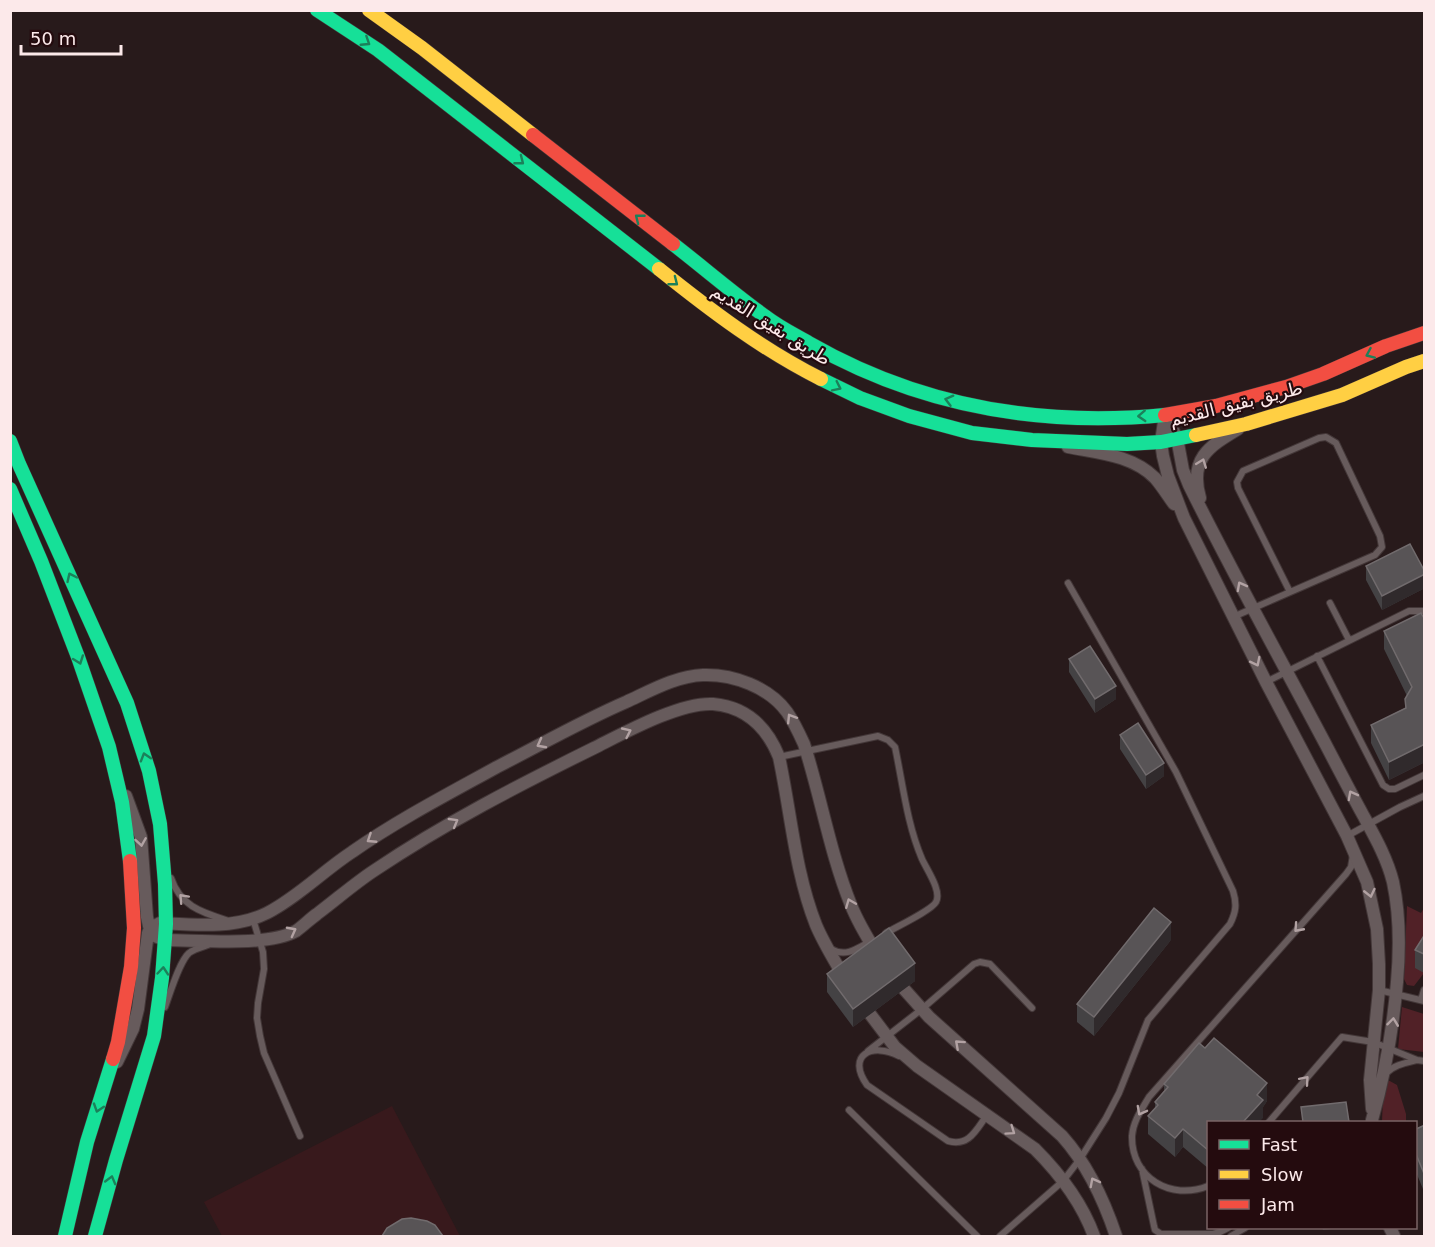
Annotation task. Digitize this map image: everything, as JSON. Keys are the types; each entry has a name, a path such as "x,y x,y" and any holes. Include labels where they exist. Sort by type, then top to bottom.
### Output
{"main road":[{"name":"طريق بقيق القديم","path":"317,10 378,50 717,315 801,369 860,398 909,416 972,433 1032,440 1127,444 1161,442 1246,424 1342,395 1425,361"},
{"name":"طريق بقيق القديم","path":"369,10 422,48 767,318 838,358 895,383 949,400 989,410 1033,415 1077,417 1164,415 1302,382 1425,333"},
{"path":"10,441 127,703 149,771 160,824 166,924 154,1036 95,1236"},
{"path":"10,489 70,636 108,747 122,802 132,880 134,928 131,967 118,1042 87,1143 65,1236"}],"street":[{"path":"1164,415 1178,438 1183,470 1206,519 1388,866 1395,893 1399,927 1399,959 1393,1024 1384,1075 1372,1121"},
{"path":"1164,415 1161,442 1163,456 1184,518 1347,836 1367,882 1377,929 1379,990 1370,1080 1372,1121"},
{"path":"1206,519 1197,480 1202,458 1214,444 1246,424"},
{"path":"1032,440 1119,457 1134,463 1156,479 1184,518"},
{"path":"107,1080 134,1029 150,929 160,923 235,923 266,913 288,900 338,861 444,796 592,717 661,686 701,675 720,675 758,687 772,696 795,725 806,752 841,879 852,907 878,955"},
{"path":"108,747 141,837 147,917 150,929 157,938 165,940 260,940 278,938 296,930 409,848 526,782 624,733 676,710 697,705 729,706 746,713 762,726 774,743 779,757 806,896 817,926 844,979"},
{"path":"904,989 929,1017 1062,1136 1080,1159 1098,1190 1116,1236"},
{"path":"870,1014 895,1047 917,1066 1035,1149 1051,1165 1076,1199 1095,1236"}],"lane":[{"path":"1233,617 1376,555 1382,547 1380,536 1336,443 1326,438 1319,438 1243,471 1237,482 1290,592"},
{"path":"1000,1236 1063,1181 1080,1159 1119,1093 1148,1020 1230,924 1235,914 1236,903 1233,891 1176,772 1068,583"},
{"path":"1330,603 1349,640"},
{"path":"1266,681 1409,611 1425,611"},
{"path":"1317,656 1383,785 1389,789 1395,789 1425,774"},
{"path":"779,757 878,736 888,740 895,747 913,835 937,890 937,900 932,907 854,951 835,952 826,945"},
{"path":"1347,836 1425,796"},
{"path":"160,824 168,869 175,889 188,905 208,915 235,923"},
{"path":"1207,1187 1185,1192 1158,1184 1150,1178 1136,1158 1132,1135 1135,1122 1149,1097 1346,874 1351,867 1353,848"},
{"path":"253,918 263,952 264,969 257,1018 260,1036 264,1053 300,1136"},
{"path":"154,1036 182,962 189,953 201,947 225,941"},
{"path":"988,1115 966,1141 955,1143 948,1141 867,1085 860,1070 860,1063 863,1056 974,964 980,962 990,964 1032,1008"},
{"path":"1379,990 1423,1000 1425,990"},
{"path":"1270,1121 1342,1037 1373,1042 1421,1060"},
{"path":"863,1056 870,1051 891,1052 917,1066"},
{"path":"1384,1075 1391,1068 1421,1060"},
{"path":"849,1110 977,1236"},
{"path":"1142,1168 1155,1230 1161,1234 1213,1234 1225,1229"}],"shaded area":[{"path":"1407,906 1421,913 1424,908 1424,973 1414,986 1407,985 1404,979"},
{"path":"1402,1007 1424,1014 1424,1052 1398,1049"},
{"path":"1388,1080 1397,1085 1406,1121 1382,1121 1383,1095"},
{"path":"392,1106 460,1236 222,1236 204,1202"}],"building":[{"path":"1410,544 1425,574 1382,596 1366,566"},
{"path":"1421,613 1425,620 1425,744 1389,762 1371,725 1406,708 1405,699 1412,687 1384,631"},
{"path":"1090,646 1116,686 1095,699 1069,659"},
{"path":"1138,723 1164,763 1146,775 1120,735"},
{"path":"1154,908 1171,922 1094,1017 1077,1004"},
{"path":"889,928 915,963 853,1009 827,974"},
{"path":"1425,934 1425,953 1424,954 1415,950"},
{"path":"1214,1038 1267,1083 1257,1095 1263,1100 1244,1121 1207,1121 1207,1149 1183,1129 1175,1138 1148,1116 1158,1105 1155,1102 1168,1087 1164,1084 1199,1043 1205,1048"},
{"path":"1346,1102 1349,1121 1303,1121 1301,1107"},
{"path":"1425,1125 1425,1176 1417,1156 1417,1129"},
{"path":"411,1218 435,1225 443,1236 382,1236 387,1228 402,1219"}],"traffic: fast":[{"path":"317,10 378,50 659,269"},
{"path":"673,244 776,324 851,365 893,383 937,397 1026,414 1072,418 1165,415"},
{"path":"821,379 860,398 909,416 972,433 1032,440 1127,444 1161,442 1196,435"},
{"path":"10,441 127,703 149,771 160,824 166,924 154,1036 95,1236"},
{"path":"10,489 78,657 109,747 122,802 130,861"},
{"path":"65,1236 87,1142 113,1059"}],"traffic: slow":[{"path":"369,10 422,48 533,135"},
{"path":"659,269 737,329 799,368 821,379"},
{"path":"1196,435 1246,424 1342,395 1424,361"}],"traffic: jam":[{"path":"533,135 673,244"},
{"path":"1165,415 1216,406 1286,387 1424,333"},
{"path":"113,1059 131,967 134,928 130,861"}]}
